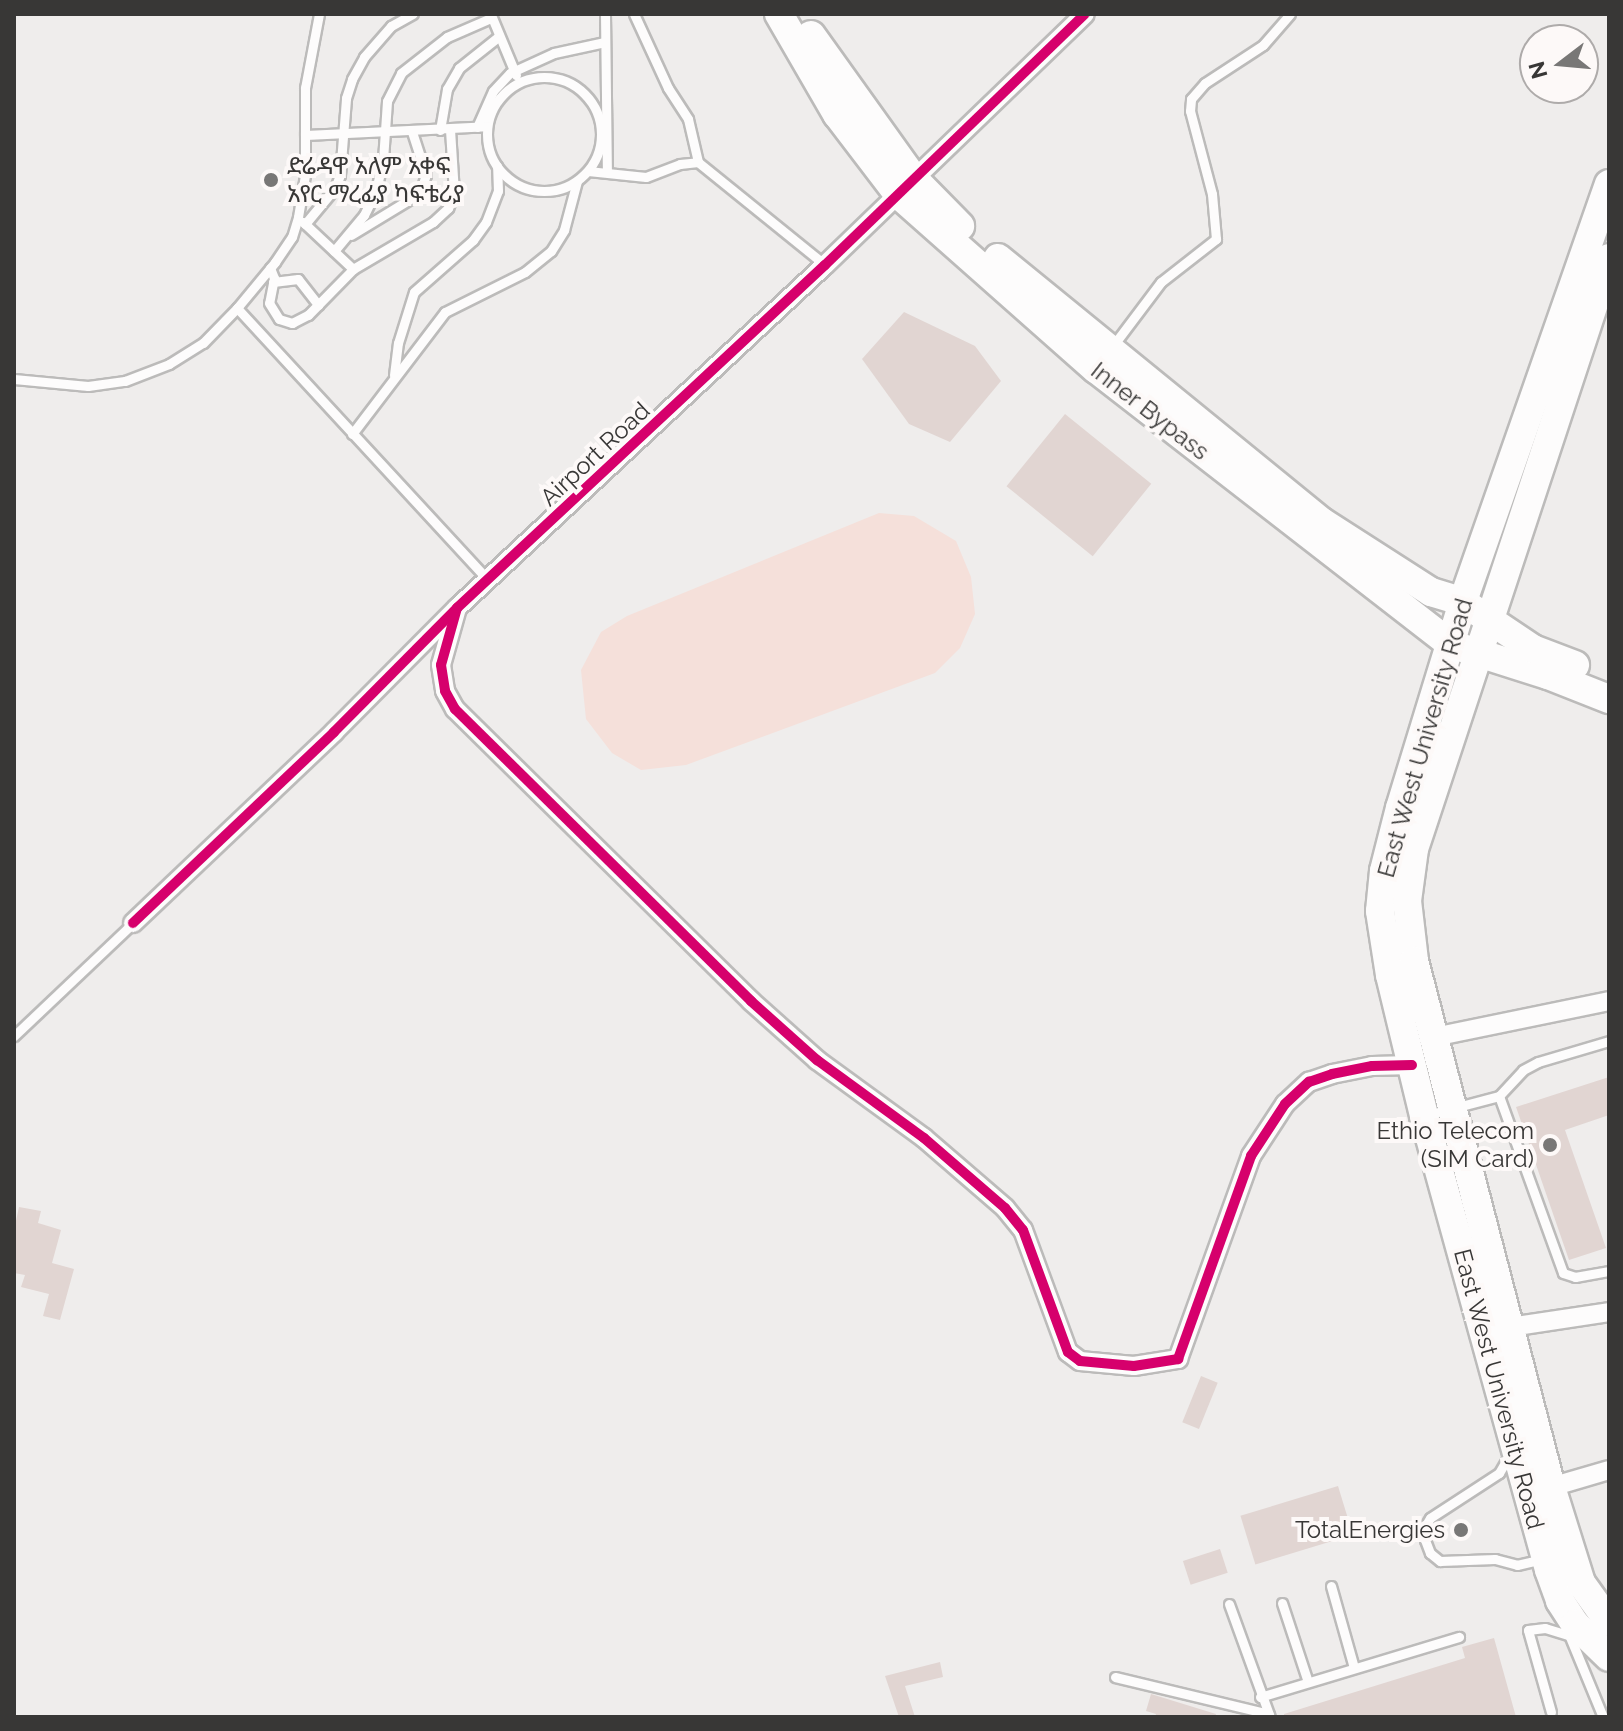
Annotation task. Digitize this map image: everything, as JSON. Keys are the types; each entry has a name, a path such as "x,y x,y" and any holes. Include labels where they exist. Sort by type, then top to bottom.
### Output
{"main road":[{"name":"Inner Bypass","path":"779,14 837,114 906,186 960,226 1102,360 1450,644 1548,675 1609,699"},
{"name":"Inner Bypass","path":"800,14 906,186"},
{"name":"East West University Road","path":"1558,1555 1526,1441 1424,1116 1382,936 1381,898 1384,871 1400,808 1463,602 1609,184"},
{"name":"East West University Road","path":"1594,1639 1560,1601 1551,1487 1526,1441 1510,1327 1409,939 1410,872 1414,849 1609,258"},
{"name":"Inner Bypass","path":"1102,360 1322,522 1431,592 1463,602 1533,649 1609,678"}],"street":[{"name":"Airport Road","path":"133,923 334,732 457,608 825,265 1085,14"},
{"path":"457,608 441,665 445,691 455,709 751,1001 817,1060 924,1138 1005,1208 1023,1230 1068,1352 1080,1361 1134,1366 1178,1359 1251,1156 1285,1104 1309,1082 1332,1074 1372,1066 1412,1065"},
{"path":"1434,1037 1609,1001"},
{"path":"1510,1327 1609,1312"},
{"path":"1551,1487 1609,1470"}],"lane":[{"path":"301,220 305,175 305,88 319,14"},
{"path":"14,379 88,386 125,381 169,364 203,343 270,268 301,220 335,188 343,160 346,98 364,57 391,26 413,14"},
{"path":"605,14 607,171"},
{"path":"634,14 668,88 688,119 698,162 825,265"},
{"path":"1102,360 1161,282 1216,239 1212,194 1190,111 1191,99 1205,83 1263,45 1290,14"},
{"path":"334,251 364,215 376,190 383,160 387,101 401,73 447,37 491,16 519,82"},
{"path":"270,268 273,282 269,303 279,319 292,323 318,305 353,269 433,222 448,208 454,193 456,172 445,129 447,89 459,68 498,37"},
{"path":"482,126 501,96 519,82 540,76 569,82 592,101 602,130 596,159 577,181 549,191 519,185 497,166 482,126 493,91 515,71 554,53 605,42"},
{"path":"305,135 412,132 482,126"},
{"path":"344,239 420,193 426,175 412,132"},
{"path":"588,171 646,177 680,164 698,162"},
{"path":"393,378 398,343 414,292 473,240 486,222 498,191 497,166"},
{"path":"352,434 445,312 525,272 551,251 564,230 577,181"},
{"path":"301,220 353,269"},
{"path":"273,282 298,279 318,305"},
{"path":"237,308 488,580"},
{"name":"Airport Road","path":"14,1036 133,923"},
{"path":"1424,1116 1499,1096 1523,1070 1538,1062 1609,1041"},
{"path":"1499,1096 1563,1273 1575,1277 1609,1271"},
{"path":"1526,1441 1499,1473 1430,1518 1424,1528 1425,1540 1430,1553 1440,1561 1495,1559 1517,1565 1558,1555"},
{"path":"1331,1586 1354,1668"},
{"path":"1282,1603 1308,1682"},
{"path":"1229,1604 1269,1716"},
{"path":"1551,1712 1528,1630 1545,1628 1594,1639 1602,1717"},
{"path":"1260,1697 1459,1637"},
{"path":"1115,1677 1269,1716"}],"shaded area":[{"path":"879,513 914,516 956,541 971,577 975,614 960,648 935,673 686,765 641,770 612,753 586,719 581,670 601,632 627,616"}],"building":[{"path":"904,312 975,346 1001,381 950,442 909,424 862,359"},
{"path":"1065,414 1151,484 1093,556 1006,486"},
{"path":"1609,1077 1609,1115 1565,1130 1606,1248 1569,1260 1516,1107"},
{"path":"19,1207 41,1211 38,1223 61,1230 52,1263 74,1269 60,1320 43,1316 49,1294 21,1287 25,1275 14,1273 14,1230"},
{"path":"1201,1376 1218,1383 1199,1429 1182,1422"},
{"path":"1338,1486 1353,1535 1255,1565 1240,1516"},
{"path":"1220,1549 1228,1573 1191,1585 1183,1561"},
{"path":"1494,1638 1516,1717 1284,1717 1284,1714 1465,1658 1462,1647"},
{"path":"940,1662 943,1677 905,1686 915,1717 899,1717 885,1676"},
{"path":"1151,1694 1216,1714 1215,1717 1155,1717 1156,1714 1146,1711"}],"cycle path":[{"path":"133,923 334,732 457,608 825,265 1085,14"},
{"path":"457,608 441,665 445,691 455,709 751,1001 817,1060 924,1138 1005,1208 1023,1230 1068,1352 1080,1361 1134,1366 1178,1359 1251,1156 1285,1104 1309,1082 1332,1074 1372,1066 1412,1065"}],"place":[{"name":"ድሬዳዋ አለም አቀፍ አየር ማረፊያ ካፍቴሪያ","path":"271,180"},
{"name":"Ethio Telecom (SIM Card)","path":"1550,1145"},
{"name":"TotalEnergies","path":"1461,1530"}]}
